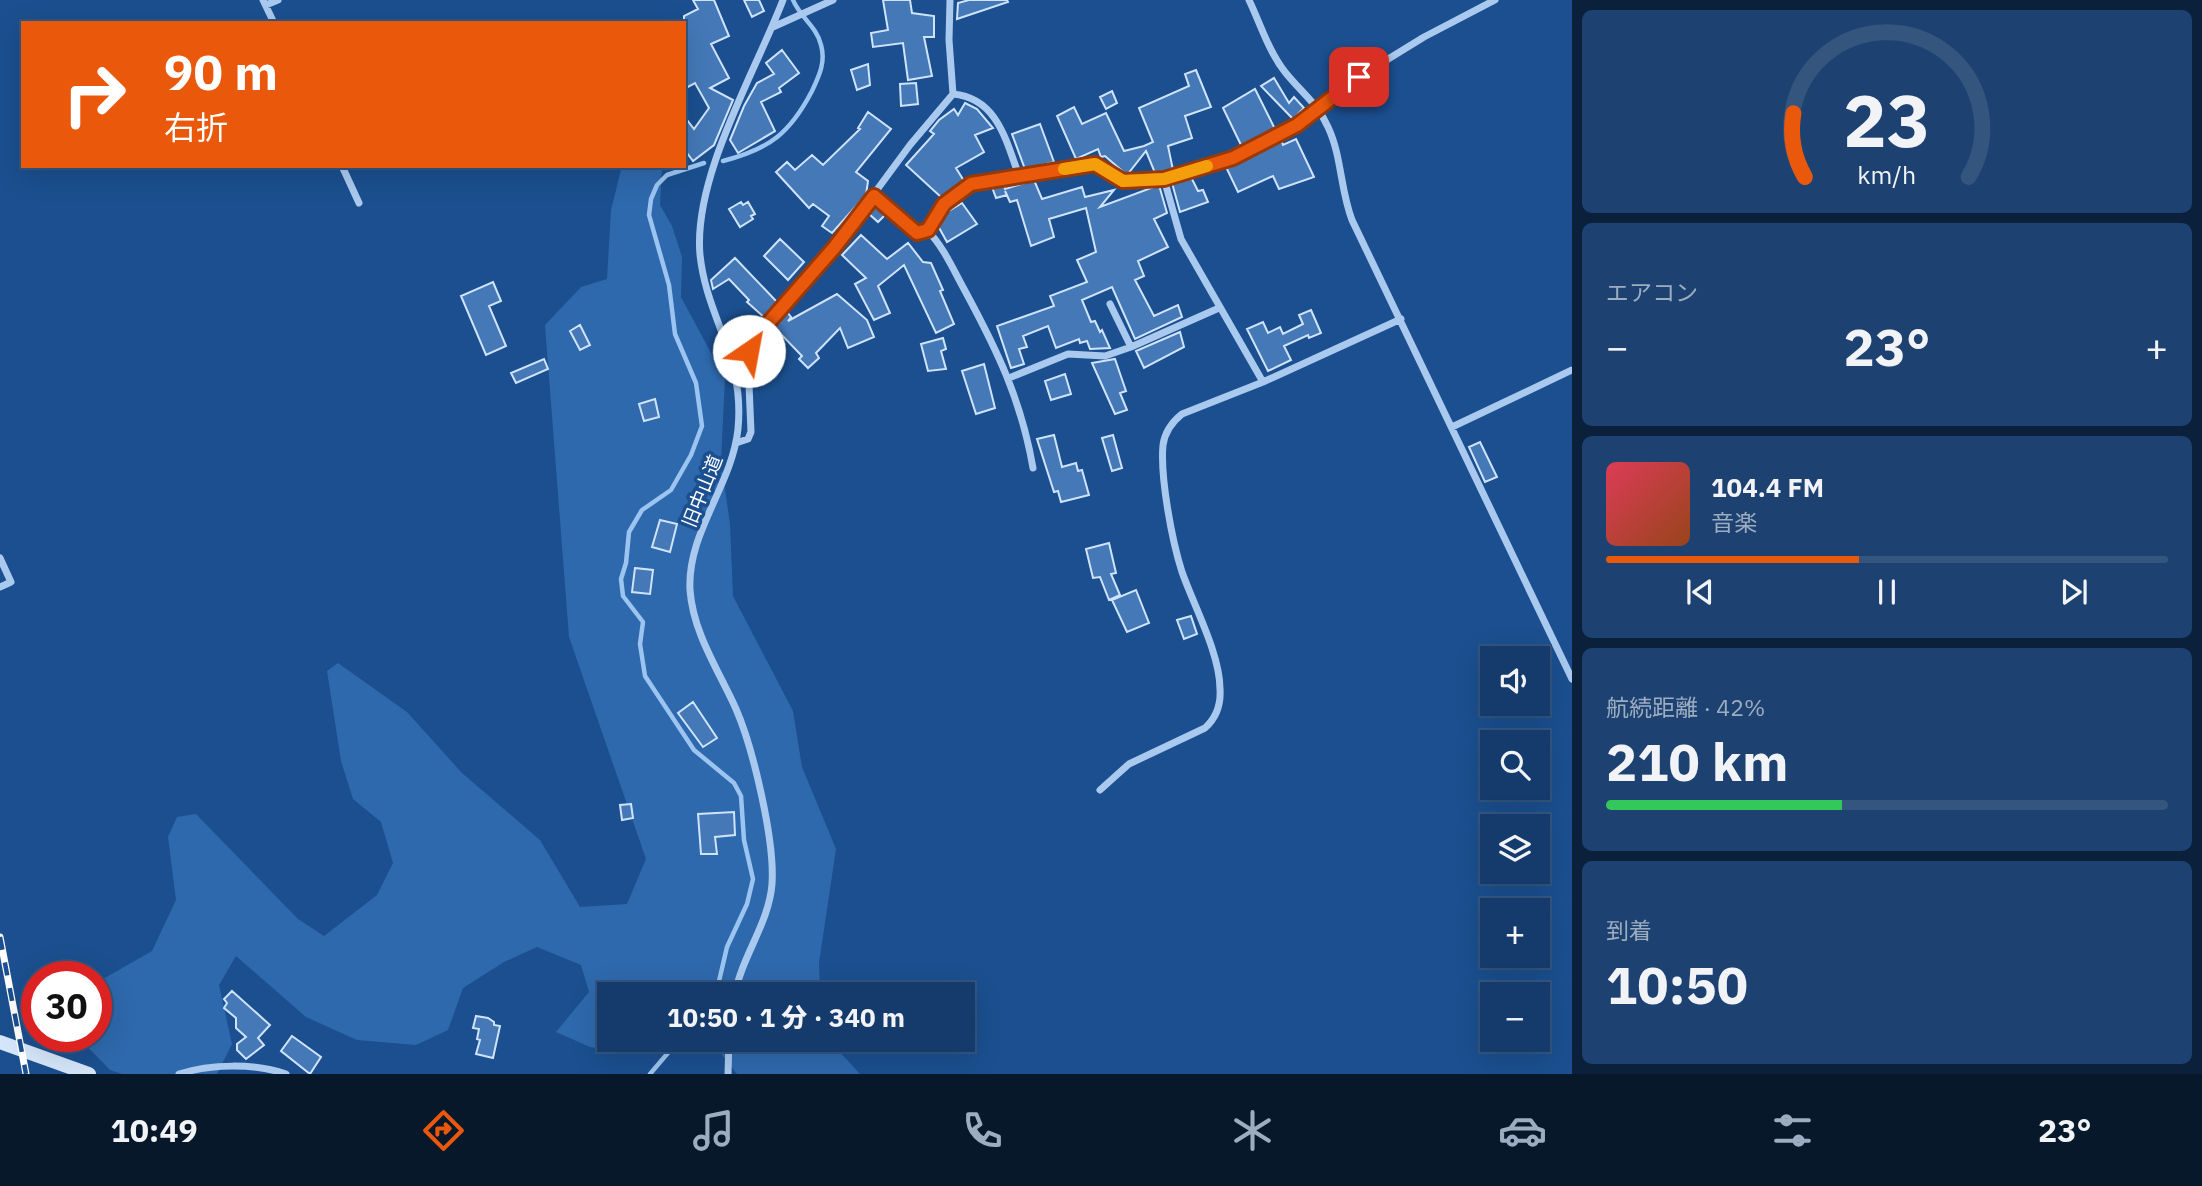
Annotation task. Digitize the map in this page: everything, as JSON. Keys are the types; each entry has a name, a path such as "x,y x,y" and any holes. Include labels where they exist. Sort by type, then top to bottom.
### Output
{"street":[{"path":"273,21 264,3 278,0"},
{"name":"旧中山道","path":"737,982 768,908 772,887 771,856 748,739 696,622 690,592 695,551 727,476 736,443 739,410 736,370 704,279 700,252 702,215 722,146 783,0"},
{"path":"773,27 833,0"},
{"path":"736,443 748,439 751,432 748,361 751,344 874,196 910,145 953,94 949,40 950,0"},
{"path":"1249,0 1284,72 1318,107 1336,148 1344,199 1572,679"},
{"path":"874,196 917,233 928,230 944,204 971,184 1095,164 1118,180 1164,179 1233,158 1271,141 1424,37 1495,0"},
{"path":"953,94 981,102 991,111 1018,176"},
{"path":"343,168 359,203"},
{"path":"1164,179 1181,240 1263,382"},
{"path":"928,230 944,252 1009,378 1025,421 1033,468"},
{"path":"1110,304 1131,346"},
{"path":"1009,378 1068,354 1105,356 1219,308"},
{"path":"1100,790 1129,764 1205,728 1216,713 1221,688 1175,547 1163,444 1172,422 1182,414 1263,382 1401,318"},
{"path":"1452,427 1572,370"},
{"path":"0,558 11,582 0,587"},
{"path":"0,1042 89,1074"},
{"path":"728,1074 729,1052"},
{"path":"179,1074 201,1068 240,1068 286,1074"}],"shaded area":[{"path":"622,168 662,168 660,205 672,226 682,257 681,297 725,379 721,461 730,524 733,596 793,711 802,767 836,849 819,963 820,982 597,982 597,1048 556,1032 589,992 581,965 537,947 504,962 463,988 448,1030 416,1045 357,1040 306,1017 236,956 219,985 232,1044 217,1074 122,1074 110,1070 93,1052 112,1052 112,974 152,951 176,900 168,837 177,817 196,814 298,919 324,936 377,895 393,863 381,822 353,799 341,761 327,671 338,663 407,712 462,773 540,840 580,907 627,904 646,859 569,637 545,325 581,287 607,279 611,210"},
{"path":"720,1052 840,1052 860,1074 737,1074"}],"building":[{"path":"693,0 714,0 729,36 711,44 729,78 710,88 733,100 714,145 693,161 686,152 686,119 694,129 709,108 695,83 686,88 684,16 698,9"},
{"path":"744,0 759,0 764,11 752,17"},
{"path":"883,0 910,0 912,13 934,16 934,37 924,37 932,76 908,80 903,43 873,47 871,33 888,30"},
{"path":"969,0 1008,2 957,19 958,3"},
{"path":"782,50 799,73 779,88 781,92 761,102 775,131 738,153 730,140 744,106 757,83 774,74 766,63"},
{"path":"868,64 870,85 857,90 851,70"},
{"path":"1196,70 1211,107 1185,116 1192,138 1168,146 1173,170 1155,173 1146,151 1127,175 1105,156 1101,157 1098,149 1076,159 1057,116 1074,107 1082,124 1106,113 1124,151 1144,146 1153,142 1139,108 1189,86 1185,74"},
{"path":"1274,78 1289,103 1294,97 1304,108 1293,119 1261,86"},
{"path":"916,83 918,104 901,106 900,84"},
{"path":"1255,89 1275,129 1242,147 1223,108"},
{"path":"1112,91 1117,103 1106,109 1100,97"},
{"path":"965,103 977,109 993,128 975,135 984,152 956,168 964,181 942,198 906,165 934,134 930,131 939,120 954,109 958,115"},
{"path":"868,112 891,129 856,172 868,181 866,195 832,233 822,226 829,216 813,204 809,208 776,172 787,162 795,170 812,155 823,165 860,129 858,128"},
{"path":"1040,124 1054,162 1025,169 1012,134"},
{"path":"1296,139 1314,177 1279,189 1273,176 1238,192 1226,167 1281,140 1283,145"},
{"path":"1191,177 1198,191 1203,190 1208,202 1180,212 1172,183"},
{"path":"1034,180 1042,199 1082,187 1085,197 1114,190 1100,207 1159,185 1167,213 1154,219 1168,247 1138,261 1144,276 1135,280 1154,316 1178,305 1182,317 1135,339 1112,287 1082,300 1091,322 1095,321 1100,332 1102,330 1110,348 1090,349 1087,341 1080,343 1079,339 1056,348 1048,326 1023,336 1027,347 1019,349 1024,364 1011,368 997,326 1054,306 1050,296 1087,282 1077,260 1096,252 1086,208 1049,219 1054,237 1031,246 1017,200 1010,202 1007,195 996,198 992,187 1004,185 1005,189"},
{"path":"741,202 743,205 748,202 755,214 751,216 753,219 740,227 729,209"},
{"path":"962,203 977,224 947,242 937,224 944,214"},
{"path":"874,204 886,214 878,222 868,213"},
{"path":"861,235 887,259 908,243 923,262 931,263 954,324 936,333 904,265 878,286 890,313 874,320 855,284 866,278 842,255"},
{"path":"780,239 804,262 788,280 764,256"},
{"path":"735,258 778,303 765,318 747,302 749,300 729,279 713,289 711,280"},
{"path":"493,282 501,301 489,306 506,346 486,355 461,296"},
{"path":"837,294 867,320 874,337 848,348 840,328 816,353 819,358 808,368 799,359 802,356 774,327 787,312 791,317 788,321"},
{"path":"1311,310 1321,333 1309,338 1308,335 1284,346 1291,360 1268,371 1247,329 1263,322 1268,333 1280,327 1283,334 1303,324 1299,315"},
{"path":"580,325 590,345 580,350 570,331"},
{"path":"1180,332 1184,347 1144,368 1136,351"},
{"path":"943,338 946,349 941,351 946,369 928,371 921,344"},
{"path":"544,359 548,369 516,383 511,373"},
{"path":"1115,359 1126,391 1120,393 1127,410 1115,414 1092,363"},
{"path":"984,364 995,408 976,414 962,371"},
{"path":"1065,374 1071,394 1051,400 1045,381"},
{"path":"655,399 659,417 644,421 639,404"},
{"path":"1054,435 1062,467 1076,463 1078,471 1082,470 1089,495 1061,502 1058,491 1054,492 1037,439"},
{"path":"1113,435 1122,468 1112,471 1102,438"},
{"path":"1480,442 1497,477 1485,482 1469,447"},
{"path":"660,520 677,524 670,552 652,547"},
{"path":"1109,543 1116,573 1111,574 1120,595 1109,600 1100,577 1093,578 1086,549"},
{"path":"635,568 653,570 650,594 632,592"},
{"path":"1136,590 1149,623 1127,632 1112,600"},
{"path":"1191,616 1197,634 1184,639 1177,620"},
{"path":"693,702 717,738 703,747 678,713"},
{"path":"631,804 633,818 622,820 620,805"},
{"path":"734,812 735,835 715,837 717,854 701,854 698,814"},
{"path":"232,991 270,1025 258,1038 264,1045 246,1059 237,1050 237,1044 246,1037 236,1028 236,1018 224,1008 227,1003 224,999"},
{"path":"476,1016 488,1018 494,1025 500,1026 493,1058 476,1054 480,1040 477,1039 479,1029 473,1028"},
{"path":"292,1036 321,1057 310,1074 281,1051"}],"waterway":[{"path":"723,161 754,151 777,137 804,106 817,80 822,63 821,45 793,0"},
{"path":"704,163 667,175 657,185 651,199 649,215 669,285 675,334 696,383 702,426 691,455 671,490 642,510 629,532 626,563 621,579 623,596 643,622 640,644 645,676 694,750 734,783 741,796 744,840 753,879 747,904 727,947 719,982"},
{"path":"650,1074 669,1052"}],"railway":[{"path":"0,937 26,1074"}],"slow traffic":[{"path":"1064,169 1095,164 1123,181 1164,179 1207,166"}],"route":[{"path":"749,351 756,337 834,248 874,196 917,233 922,233 928,230 931,219 944,204 971,184 1095,164 1105,168 1118,180 1164,179 1233,158 1271,141 1297,125 1359,77"}]}
